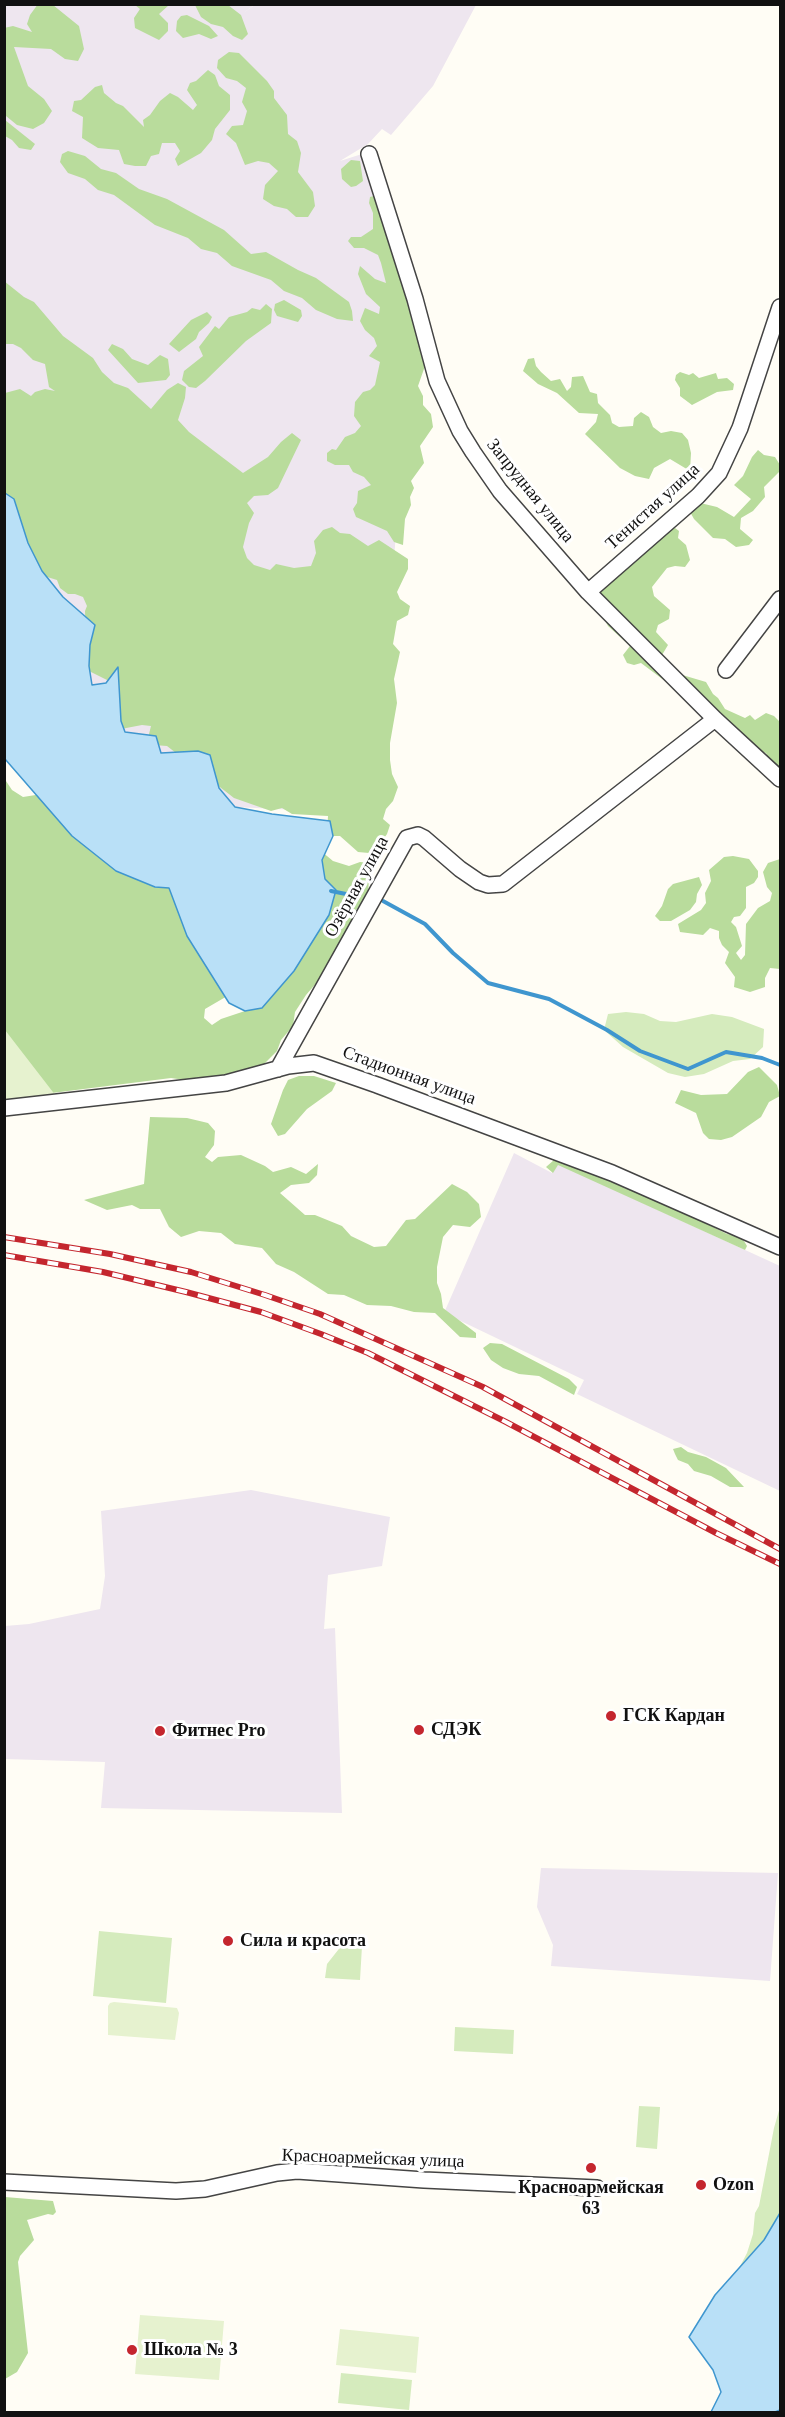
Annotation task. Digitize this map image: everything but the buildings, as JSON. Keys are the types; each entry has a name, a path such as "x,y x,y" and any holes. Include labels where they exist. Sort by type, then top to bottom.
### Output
{"street":[{"name":"Запрудная улица","path":"369,154 415,299 437,381 460,431 500,490 588,592 715,719 780,779"},
{"name":"Тенистая улица","path":"588,592 698,496 719,473 740,428 780,307"},
{"path":"726,670 780,599"},
{"name":"Озёрная улица","path":"278,1070 407,838 418,835 424,837 460,869 479,882 488,885 503,884 715,719"},
{"name":"Стадионная улица","path":"4,1108 226,1083 300,1063 314,1063 612,1173 780,1247"},
{"name":"Красноармейская улица","path":"4,2182 176,2191 205,2189 277,2173 297,2171 424,2180 597,2188"}],"shaded area":[{"path":"256,4 476,5 433,86 391,135 382,129 368,144 340,161 362,154 403,309 395,546 378,814 235,807 219,788 210,755 161,753 156,736 125,733 121,721 118,668 106,683 92,685 89,666 95,625 63,597 42,571 5,493 4,5 254,5 242,14"},
{"path":"514,1153 552,1173 558,1164 780,1266 780,1491 577,1394 584,1380 444,1313"},
{"path":"251,1490 390,1517 382,1566 328,1575 324,1629 335,1628 342,1813 101,1808 105,1762 5,1759 5,1626 29,1624 100,1609 105,1576 101,1511"},
{"path":"541,1868 778,1873 770,1981 551,1966 553,1945 537,1907"}],"green space":[{"path":"38,4 53,5 79,26 84,49 78,61 65,59 51,49 14,47 28,86 44,99 52,111 44,123 33,129 17,125 6,116 4,28 13,26 32,32 27,24"},
{"path":"135,5 169,5 159,14 168,23 168,31 159,40 135,28 134,18 140,9"},
{"path":"195,5 228,5 241,15 248,34 242,40 223,27 211,24 201,17"},
{"path":"187,15 209,26 218,36 211,39 199,34 183,38 176,31 177,21 181,16"},
{"path":"229,52 239,53 267,81 274,91 274,98 287,115 288,134 297,141 301,153 298,172 313,192 315,206 308,217 296,217 287,209 274,206 263,199 265,185 278,171 269,163 258,161 245,165 236,143 226,134 232,126 243,125 247,111 242,102 246,88 237,81 226,78 217,68 218,60"},
{"path":"208,70 215,75 219,86 230,95 230,110 215,129 212,140 201,153 178,166 175,159 180,151 175,143 162,143 159,154 151,156 146,166 135,166 124,164 119,150 98,148 82,138 83,117 72,111 74,101 81,100 95,87 102,85 104,93 123,106 144,127 143,120 170,93 193,110 197,105 187,90 190,83 196,81"},
{"path":"5,120 35,144 31,150 19,148 5,136"},
{"path":"68,151 85,156 101,169 116,173 139,189 167,199 224,230 251,254 266,252 316,278 349,302 353,321 337,319 316,310 302,298 284,291 271,280 232,266 217,253 201,249 188,238 155,225 114,195 98,190 85,179 68,173 60,162 62,154"},
{"path":"351,160 360,161 363,181 351,187 342,179 341,169"},
{"path":"377,195 425,356 425,366 418,386 423,396 423,405 431,414 433,427 420,446 424,463 411,481 414,488 410,497 411,505 405,519 403,545 394,542 387,531 356,517 353,509 357,503 358,491 371,485 364,477 353,472 349,465 335,465 327,461 327,453 332,449 336,450 345,437 355,433 361,426 354,416 355,402 363,392 375,385 380,362 369,356 377,346 374,338 365,330 360,321 365,308 379,314 380,307 366,294 358,274 360,266 375,279 386,283 381,263 378,255 364,248 354,248 348,241 351,237 361,237 373,229 373,213 369,203 370,197"},
{"path":"4,281 34,302 63,336 93,358 102,372 114,383 128,388 151,409 167,390 178,383 186,387 178,420 189,432 243,473 268,457 292,433 301,440 278,488 268,495 254,496 247,503 254,513 243,547 247,558 254,565 270,570 276,564 294,568 311,566 316,553 314,541 323,530 332,527 340,533 350,534 368,546 379,540 408,559 408,569 397,592 400,599 410,606 408,615 397,621 393,644 400,652 394,679 397,703 390,743 390,760 392,774 398,787 383,819 390,825 387,834 378,847 369,853 358,852 340,836 330,836 327,832 328,816 292,814 282,808 271,811 234,798 167,746 154,745 148,738 151,726 142,725 121,729 111,682 87,670 85,611 87,606 83,597 68,594 60,588 57,580 44,576 5,500 5,393 20,389 31,396 45,389 55,391 49,387 45,364 33,360 21,348 13,344 5,344"},
{"path":"284,300 301,310 302,316 298,322 277,316 274,310 275,304"},
{"path":"266,304 272,309 271,323 246,341 196,388 189,387 182,380 184,371 203,356 199,347 215,326 219,329 229,317 247,312 252,308 260,310"},
{"path":"207,312 212,317 196,339 179,352 169,344 191,320"},
{"path":"112,344 123,349 132,359 148,365 160,355 168,359 170,375 166,380 138,383 108,350"},
{"path":"534,358 541,372 551,381 560,379 567,391 571,387 572,377 583,376 590,392 597,394 598,403 610,415 612,423 619,427 633,426 634,418 641,412 649,417 653,427 661,433 671,431 682,433 688,440 691,453 690,471 670,459 654,468 649,479 635,476 620,468 585,434 596,422 598,414 579,413 557,393 538,384 523,371 528,359"},
{"path":"680,372 689,375 693,373 699,378 716,373 718,379 727,378 734,384 733,390 717,392 692,405 680,396 680,388 675,380 676,375"},
{"path":"758,450 764,455 775,457 780,465 779,472 764,487 765,497 753,511 741,518 740,529 753,540 749,545 736,547 725,539 713,538 694,519 689,510 696,502 717,507 734,517 751,499 734,485 743,476"},
{"path":"675,528 679,531 678,538 686,545 690,560 685,567 667,568 652,587 654,596 670,610 669,619 658,625 656,632 668,645 662,655 679,674 706,682 725,709 745,718 750,715 755,720 766,713 774,716 780,722 779,768 771,765 766,753 754,750 686,689 669,684 641,663 634,665 627,663 623,655 630,646 608,626 602,615 585,601 588,592 667,531"},
{"path":"4,778 12,790 23,797 42,794 161,873 229,995 205,1009 204,1018 212,1025 221,1019 245,1011 261,995 321,851 333,861 349,866 360,862 370,863 368,894 356,910 325,973 295,1012 293,1026 281,1040 277,1051 264,1064 224,1077 185,1080 171,1078 36,1095 5,1044"},
{"path":"724,857 749,859 758,871 758,877 754,883 746,887 746,908 731,922 736,927 742,946 736,953 741,960 745,955 746,924 758,908 770,901 772,893 767,887 763,872 768,863 780,859 780,969 770,968 765,978 765,987 750,992 734,987 735,977 725,963 729,952 722,945 719,931 710,928 703,935 680,932 678,924 701,910 706,903 705,893 711,881 709,870"},
{"path":"699,877 702,885 696,902 690,910 671,921 660,921 655,916 662,906 668,889 673,884"},
{"path":"626,1012 644,1014 660,1021 676,1022 712,1014 732,1017 764,1029 763,1047 750,1059 733,1061 704,1074 685,1077 668,1073 623,1047 604,1030 608,1014"},
{"path":"5,1030 56,1096 5,1101"},
{"path":"759,1067 777,1085 780,1096 769,1102 761,1117 732,1137 721,1140 709,1139 703,1133 696,1113 675,1103 681,1090 701,1095 727,1094 748,1072"},
{"path":"299,1076 314,1076 336,1083 332,1091 307,1109 285,1134 278,1136 271,1124 288,1080"},
{"path":"150,1117 187,1118 208,1123 215,1131 214,1145 205,1157 212,1162 218,1157 241,1155 273,1172 291,1167 306,1174 318,1164 317,1175 309,1183 291,1185 280,1193 305,1215 315,1215 342,1226 351,1236 374,1247 386,1246 406,1220 415,1219 452,1184 467,1192 479,1204 481,1217 470,1227 453,1225 443,1237 437,1267 437,1283 443,1308 476,1333 476,1338 460,1337 435,1313 414,1312 391,1306 367,1305 344,1295 328,1294 294,1272 276,1264 262,1248 235,1244 221,1233 199,1231 181,1237 169,1227 160,1209 140,1209 132,1205 107,1210 84,1200 144,1184"},
{"path":"554,1160 562,1160 616,1181 624,1188 648,1194 653,1200 661,1201 727,1234 738,1236 747,1246 745,1250 558,1165 553,1173 546,1167"},
{"path":"490,1343 502,1344 569,1379 577,1387 574,1395 539,1376 519,1374 503,1368 491,1360 483,1348"},
{"path":"681,1447 726,1468 744,1487 730,1487 711,1476 694,1471 688,1464 678,1460 673,1449"},
{"path":"99,1931 172,1938 166,2003 93,1996"},
{"path":"342,1945 362,1946 360,1980 325,1978 327,1964"},
{"path":"114,2002 177,2008 179,2013 175,2040 108,2035 108,2006"},
{"path":"455,2027 514,2030 513,2054 454,2051"},
{"path":"639,2106 660,2107 657,2149 636,2147"},
{"path":"780,2107 780,2213 764,2240 737,2272 747,2253 753,2234 755,2213 759,2206"},
{"path":"5,2197 53,2201 56,2212 53,2215 48,2214 27,2220 34,2240 20,2256 18,2262 28,2353 17,2372 5,2379"},
{"path":"140,2315 224,2321 219,2380 135,2374"},
{"path":"340,2329 419,2337 416,2373 336,2365"},
{"path":"341,2373 412,2380 409,2410 338,2403"}],"water":[{"path":"5,493 14,499 28,543 42,571 63,597 95,625 90,645 89,666 92,685 106,683 118,667 121,721 125,732 156,736 161,753 198,751 210,755 219,788 235,807 330,821 333,836 322,860 325,879 336,890 329,915 294,971 262,1008 245,1011 229,1003 187,936 169,888 155,887 116,871 72,836 5,759"},
{"path":"780,2213 780,2410 775,2412 711,2412 721,2392 713,2370 689,2337 715,2295 764,2240"}],"waterway":[{"path":"331,891 351,895"},
{"path":"383,901 425,924 453,953 488,983 549,999 607,1030 640,1051 688,1069 726,1052 762,1058 780,1065"}],"railway":[{"path":"4,1237 110,1254 191,1272 320,1314 483,1387 780,1549"},
{"path":"4,1255 103,1272 186,1292 261,1312 321,1334 368,1353 506,1422 716,1533 780,1564"}],"place":[{"name":"ГСК Кардан","path":"611,1716"},
{"name":"СДЭК","path":"419,1730"},
{"name":"Фитнес Pro","path":"160,1731"},
{"name":"Сила и красота","path":"228,1941"},
{"name":"Красноармейская 63","path":"591,2168"},
{"name":"Ozon","path":"701,2185"},
{"name":"Школа № 3","path":"132,2350"}]}
